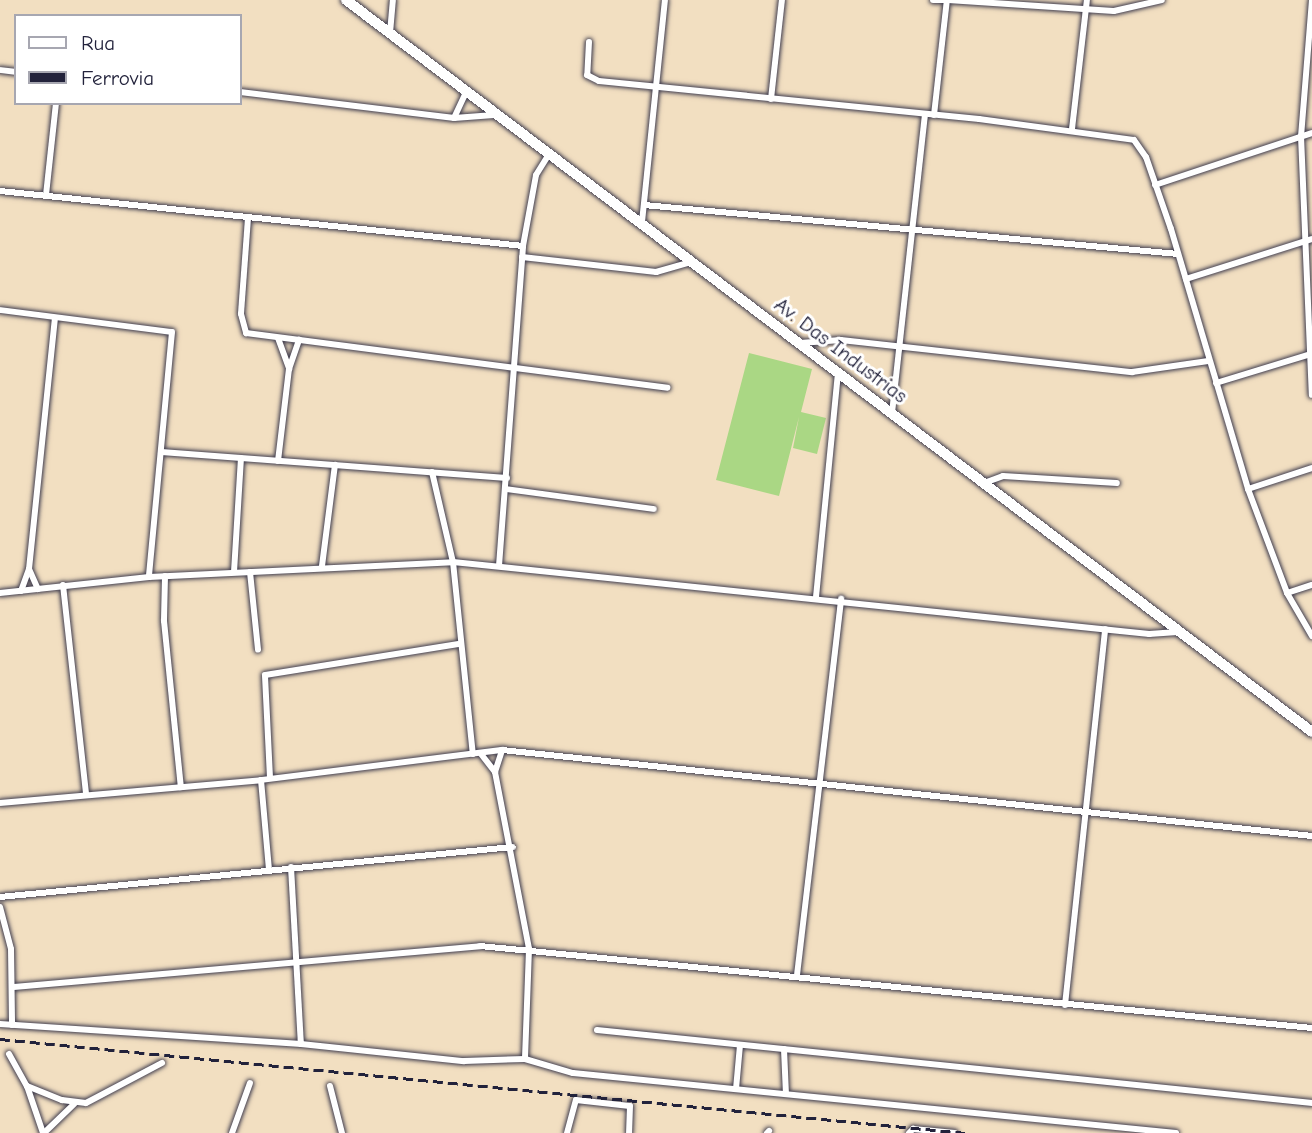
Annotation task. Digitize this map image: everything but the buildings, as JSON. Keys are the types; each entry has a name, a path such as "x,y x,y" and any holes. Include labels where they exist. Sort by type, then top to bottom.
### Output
{"main road":[{"name":"Av. Das Industrias","path":"346,0 494,115 642,222 1312,732"}],"street":[{"path":"390,34 393,0"},
{"path":"642,222 665,0"},
{"path":"771,99 782,0"},
{"path":"933,0 1123,11 1162,0"},
{"path":"934,115 947,0"},
{"path":"1072,129 1087,0"},
{"path":"1312,0 1301,136 1308,240 1312,395"},
{"path":"589,42 588,78 1072,129 1134,140 1146,157 1178,254 1248,489 1287,593 1312,636"},
{"path":"242,92 454,118 494,115"},
{"path":"454,118 466,92"},
{"path":"46,195 56,105"},
{"path":"892,413 915,230 925,115"},
{"path":"1155,186 1312,133"},
{"path":"499,566 523,246 536,175 550,153"},
{"path":"0,191 523,246"},
{"path":"644,205 1178,254"},
{"path":"248,218 241,328 246,333 667,388"},
{"path":"1186,279 1308,240"},
{"path":"523,257 646,272 664,271 692,262"},
{"path":"0,310 170,330 149,577"},
{"path":"21,591 29,569 55,318"},
{"path":"278,338 289,369"},
{"path":"278,461 289,369 299,340"},
{"path":"800,343 831,340 901,346 1132,372 1208,361"},
{"path":"1216,383 1310,354"},
{"path":"816,597 838,373"},
{"path":"161,452 507,478"},
{"path":"234,572 241,458"},
{"path":"323,566 335,465"},
{"path":"1248,489 1312,468"},
{"path":"432,472 453,562 458,644 473,754"},
{"path":"984,483 1003,476 1117,484"},
{"path":"506,489 654,509"},
{"path":"0,593 149,577 323,566 453,562 841,599 1161,635 1181,632"},
{"path":"29,569 38,589"},
{"path":"250,572 258,650"},
{"path":"165,576 164,621 181,787"},
{"path":"62,585 86,795"},
{"path":"1287,593 1312,585"},
{"path":"797,975 841,599"},
{"path":"1065,1005 1105,629"},
{"path":"270,778 265,675 458,644"},
{"path":"0,803 261,780 502,751 819,787 1312,836"},
{"path":"495,772 502,751"},
{"path":"481,754 495,772 513,847 530,949 525,1059"},
{"path":"261,780 269,869"},
{"path":"0,897 133,887 269,869 513,847"},
{"path":"291,867 302,1044"},
{"path":"0,907 11,949 14,987 12,1025"},
{"path":"14,987 460,947 530,949 1312,1028"},
{"path":"0,1024 302,1044 464,1061 525,1059 573,1073 1176,1133"},
{"path":"597,1030 1312,1103"},
{"path":"736,1089 740,1045"},
{"path":"784,1049 786,1094"},
{"path":"9,1054 27,1086 43,1133 74,1104 93,1100 162,1063"},
{"path":"232,1133 250,1083"},
{"path":"27,1086 74,1104"},
{"path":"330,1086 342,1133"},
{"path":"568,1133 572,1103 576,1100 630,1106 629,1133"},
{"path":"909,1133 913,1129 955,1133"}],"green space":[{"path":"749,353 812,369 801,412 826,418 817,454 793,448 799,417 779,496 716,480"}],"railway":[{"path":"0,1039 965,1133"}]}
